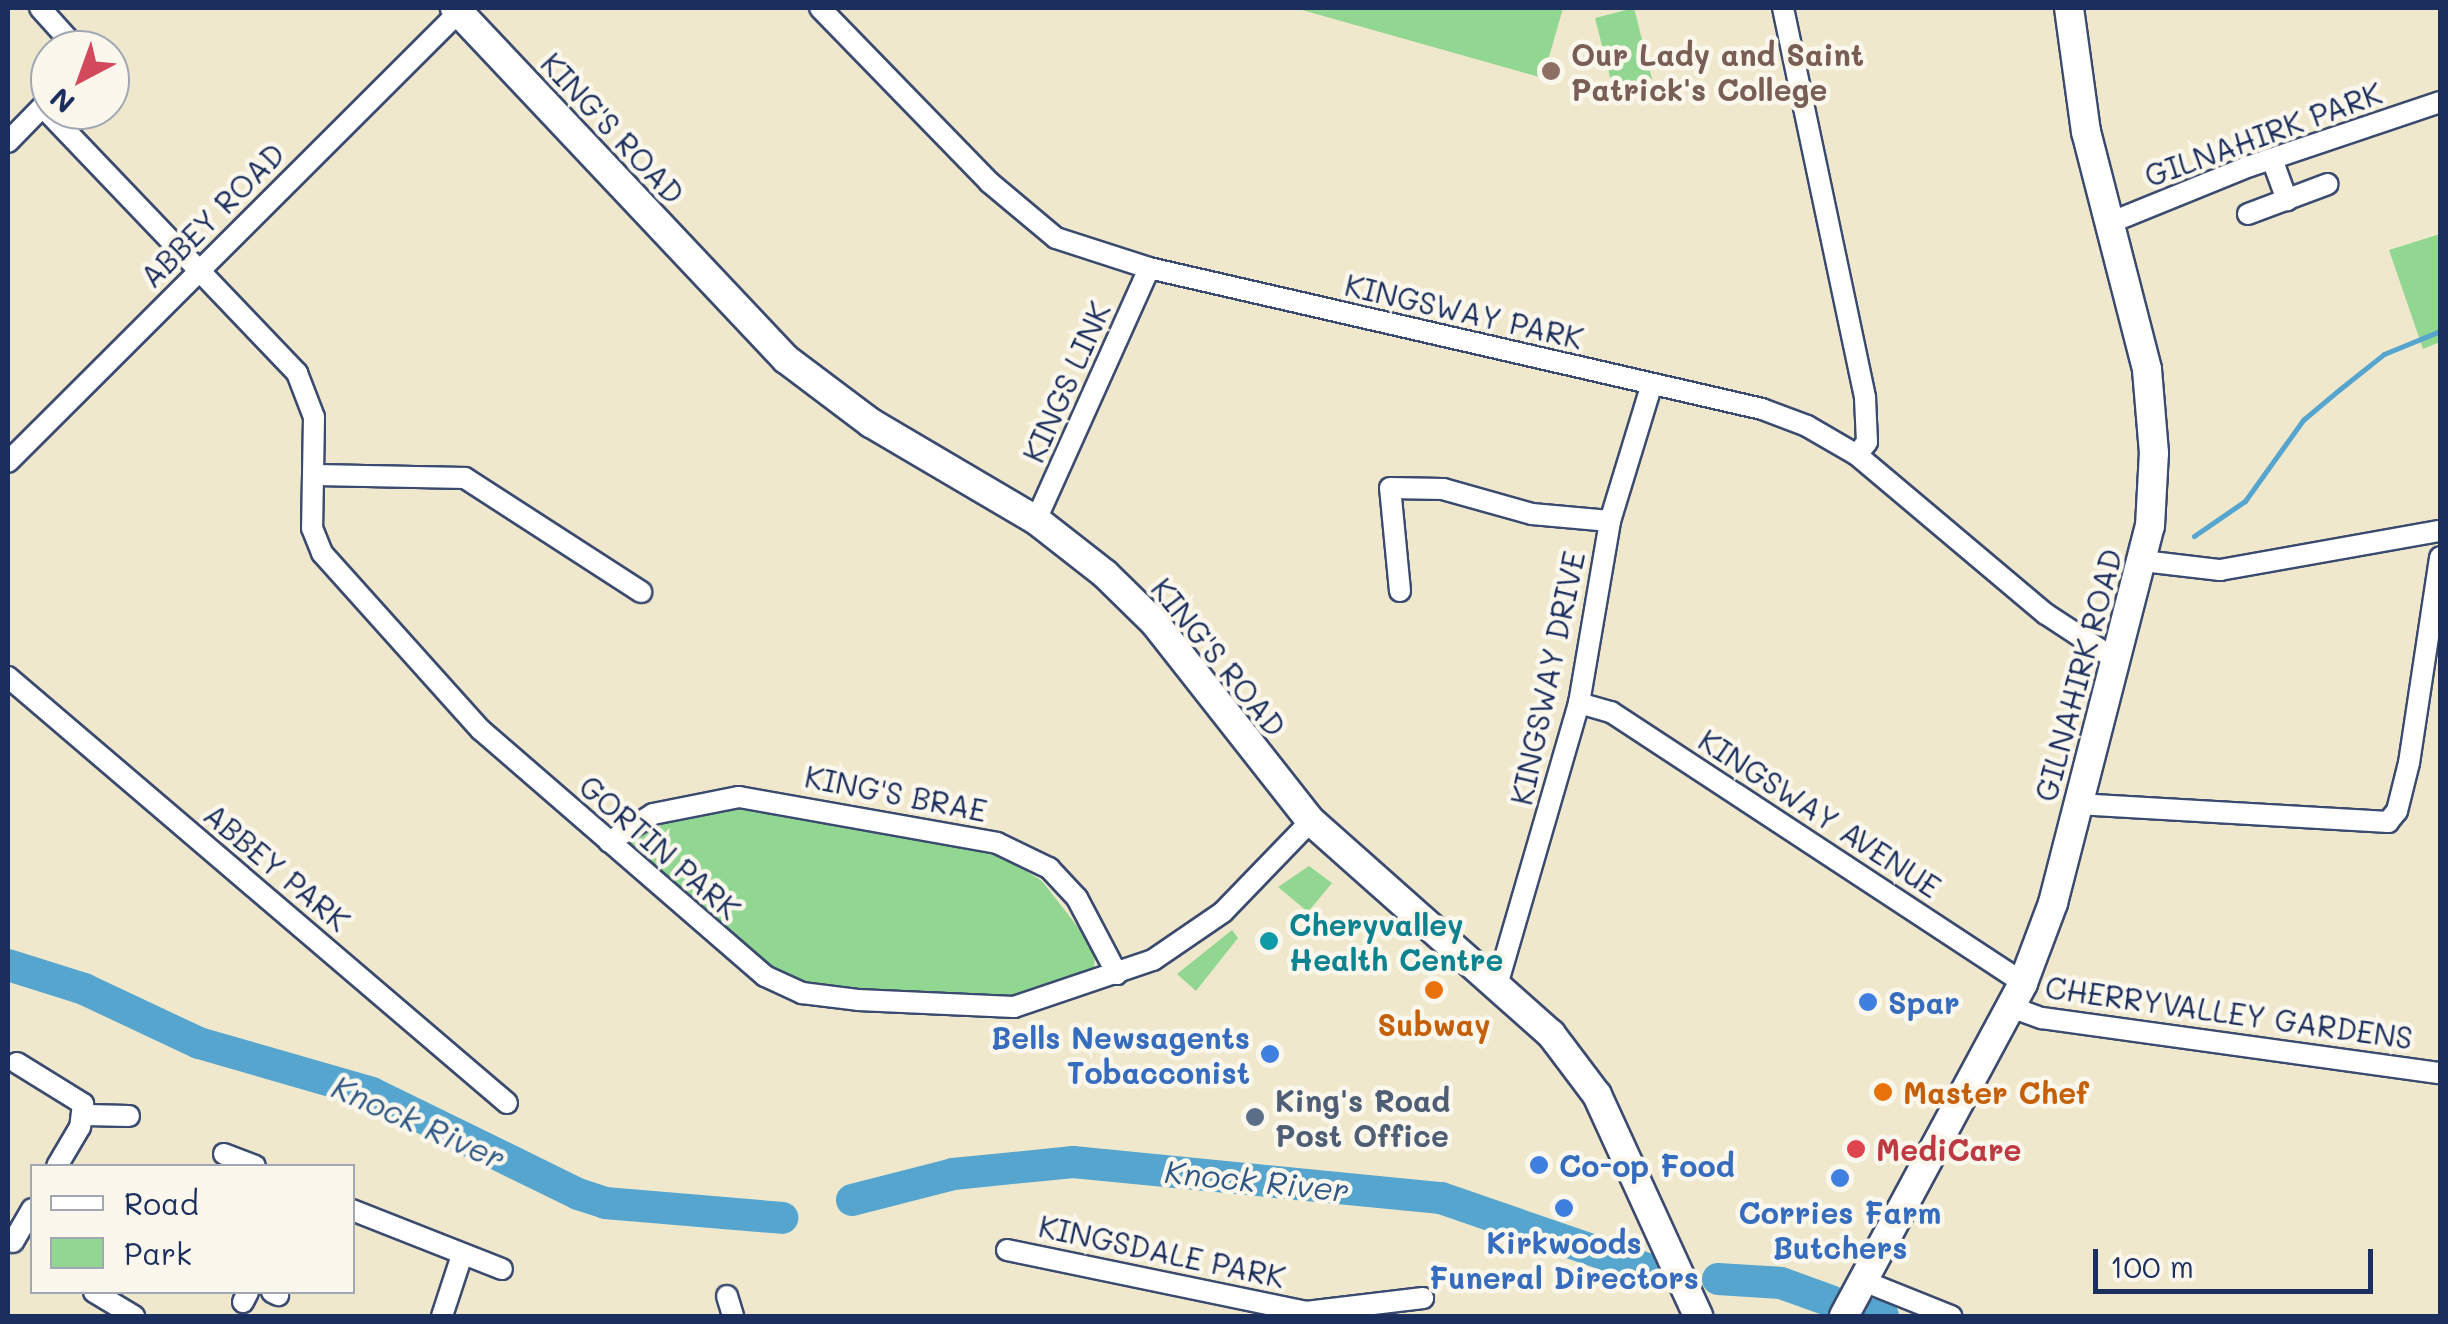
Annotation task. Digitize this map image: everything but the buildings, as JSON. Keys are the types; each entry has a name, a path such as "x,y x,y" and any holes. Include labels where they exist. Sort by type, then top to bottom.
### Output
{"street":[{"path":"40,8 60,30"},
{"name":"KINGSWAY PARK","path":"820,8 1025,217 1056,238 1148,268 1762,408 1857,455 2046,614 2113,658"},
{"path":"1783,8 1865,398 1867,442 1857,455"},
{"name":"GILNAHIRK ROAD","path":"1844,1316 1866,1282 1972,1070 2017,995 2053,904 2113,658 2143,562 2152,412 2138,329 2106,224 2075,72 2069,8"},
{"name":"ABBEY ROAD","path":"8,462 457,10"},
{"name":"KING'S ROAD","path":"457,10 786,358 871,423 1036,520 1156,624 1311,820 1498,982 1551,1034 1597,1096 1698,1316"},
{"name":"GILNAHIRK PARK","path":"2106,224 2272,159 2440,102"},
{"path":"8,142 30,119"},
{"name":"GORTIN PARK","path":"72,130 297,372 314,417 316,475 312,528 322,553 481,730 764,976 802,992 1014,1006 1147,963 1223,912 1311,820"},
{"path":"2272,159 2287,200"},
{"path":"2248,214 2328,184"},
{"name":"KINGS LINK","path":"1036,520 1148,268"},
{"name":"KINGSWAY DRIVE","path":"1498,982 1580,703 1610,521 1652,384"},
{"path":"316,475 466,478 641,592"},
{"path":"1400,591 1390,488 1444,489 1532,514 1610,521"},
{"path":"2143,562 2220,570 2440,531"},
{"path":"2077,804 2388,822 2397,811 2409,763 2440,557"},
{"name":"ABBEY PARK","path":"8,677 507,1103"},
{"name":"KINGSWAY AVENUE","path":"1580,703 1611,712 2017,995"},
{"name":"KING'S BRAE","path":"610,842 652,814 739,796 996,843 1049,868 1077,898 1118,974"},
{"name":"CHERRYVALLEY GARDENS","path":"2017,995 2042,1018 2440,1073"},
{"path":"16,1064 72,1092 85,1115"},
{"path":"85,1115 129,1116"},
{"path":"58,1164 85,1115"},
{"path":"224,1154 250,1164"},
{"path":"10,1240 30,1211"},
{"path":"355,1211 502,1269"},
{"name":"KINGSDALE PARK","path":"1007,1250 1306,1314 1423,1298"},
{"path":"442,1316 462,1255"},
{"path":"1866,1282 1951,1316"},
{"path":"97,1294 134,1316"}],"green space":[{"path":"1295,8 1563,8 1543,78"},
{"path":"1634,8 1652,79 1613,89 1595,18"},
{"path":"2440,234 2440,342 2423,349 2389,250"},
{"path":"736,809 893,832 1005,858 1042,881 1095,949 1094,972 1004,998 817,987 759,960 624,844 669,821"},
{"path":"1309,866 1332,883 1308,912 1278,887"},
{"path":"1232,930 1238,938 1196,991 1177,974"}],"waterway":[{"path":"2194,536 2245,501 2303,420 2340,389 2384,354 2440,331"},
{"name":"Knock River","path":"8,965 84,989 199,1043 372,1093 578,1194 605,1203 782,1218"},
{"name":"Knock River","path":"852,1200 953,1174 1073,1162 1441,1198 1653,1271"},
{"name":"Knock River","path":"1718,1279 1781,1283 1831,1301"},
{"name":"Knock River","path":"1865,1314 1883,1316"}],"place":[{"name":"Our Lady and Saint Patrick's College","path":"1551,71"},
{"name":"Cheryvalley Health Centre","path":"1269,941"},
{"name":"Subway","path":"1434,990"},
{"name":"Spar","path":"1868,1002"},
{"name":"Bells Newsagents Tobacconist","path":"1270,1054"},
{"name":"Master Chef","path":"1883,1092"},
{"name":"King's Road Post Office","path":"1255,1117"},
{"name":"MediCare","path":"1856,1149"},
{"name":"Co-op Food","path":"1539,1165"},
{"name":"Corries Farm Butchers","path":"1840,1178"},
{"name":"Kirkwoods Funeral Directors","path":"1564,1208"}]}
